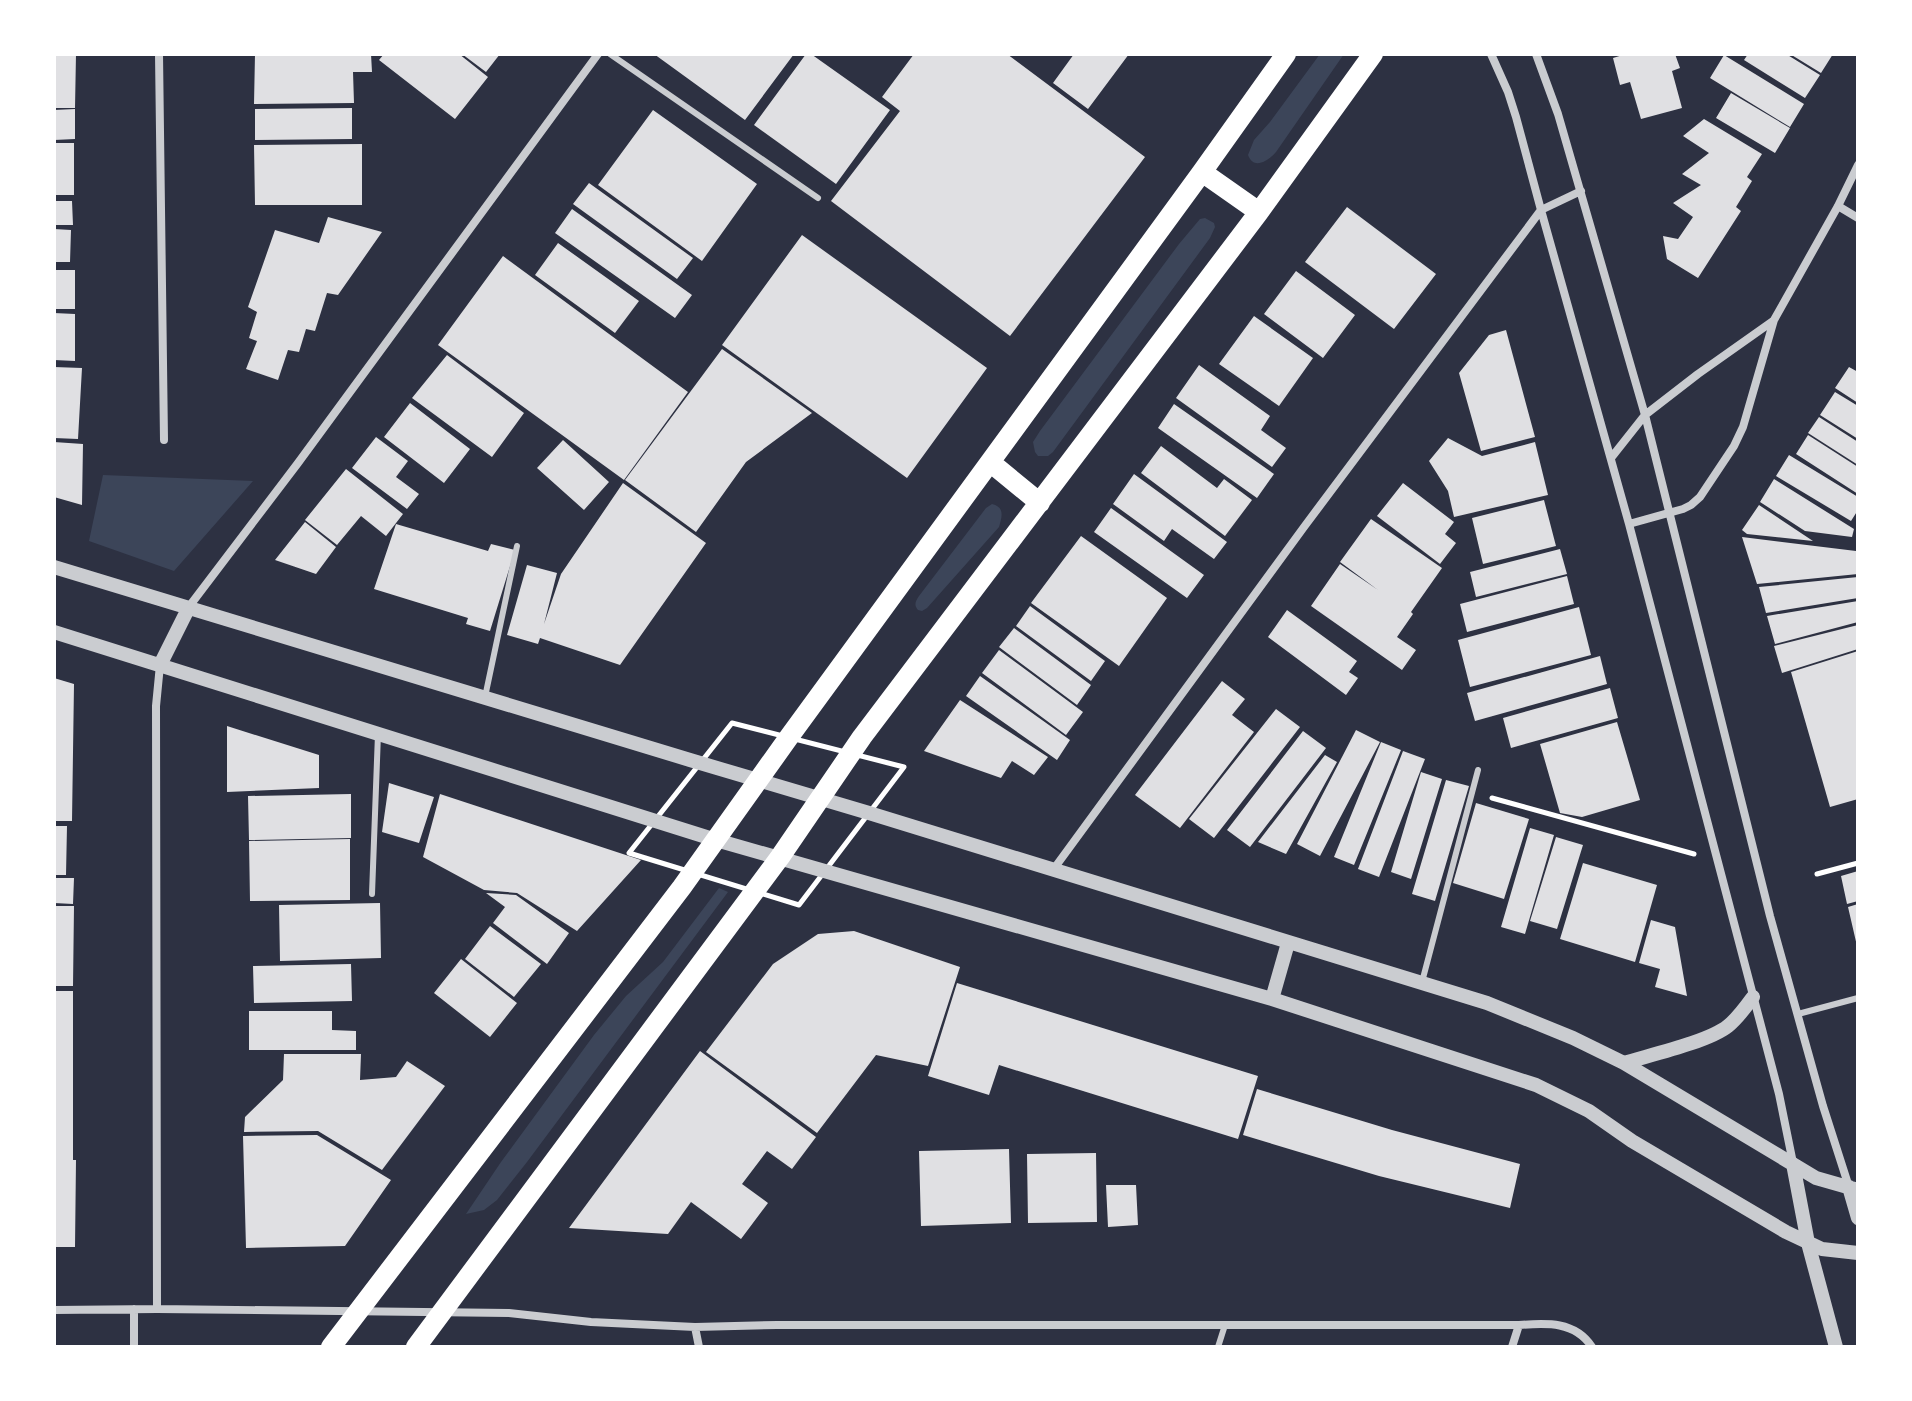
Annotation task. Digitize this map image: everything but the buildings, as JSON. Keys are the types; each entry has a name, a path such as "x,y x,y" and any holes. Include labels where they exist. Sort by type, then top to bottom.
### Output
{"main road":[{"path":"331,1347 716,840 1286,54"},
{"path":"416,1347 780,857 862,737 1259,212 1373,54"},
{"path":"1202,172 1259,212"},
{"path":"990,462 1040,503"}],"street":[{"path":"159,54 164,440"},
{"path":"157,1309 156,706 160,665 188,609 598,54"},
{"path":"1491,54 1516,117 1629,524 1779,1094 1808,1243 1836,1347"},
{"path":"1536,54 1555,104 1645,415 1770,916 1823,1106 1854,1189 1858,1218"},
{"path":"1629,524 1688,507 1700,497 1734,446 1743,427 1774,320 1858,165"},
{"path":"1053,870 1541,210 1581,191"},
{"path":"1838,206 1858,218"},
{"path":"1611,458 1645,415 1774,320"},
{"path":"54,567 1422,982 1533,1021 1624,1063 1793,1164 1826,1182 1854,1189"},
{"path":"54,632 716,840 1272,999 1536,1085 1589,1111 1632,1141 1749,1212 1808,1243 1832,1251 1858,1253"},
{"path":"1272,999 1288,943"},
{"path":"1624,1063 1723,1029 1744,1011 1753,997"},
{"path":"134,1309 134,1347"},
{"path":"54,1310 522,1314 591,1322 695,1327 1548,1323 1572,1328 1589,1343"},
{"path":"1512,1347 1519,1325"},
{"path":"695,1327 699,1347"}],"lane":[{"path":"610,54 818,198"},
{"path":"485,697 517,546"},
{"path":"372,894 378,734"},
{"path":"1422,982 1478,770"},
{"path":"1798,1014 1858,998"},
{"path":"1218,1347 1225,1325"}],"path":[{"path":"1471,793 1718,860"},
{"path":"1817,874 1858,863"}],"shaded area":[{"path":"1320,54 1344,54 1276,152 1266,161 1254,162 1248,155 1254,140"},
{"path":"1205,218 1215,227 1210,238 1053,452 1048,456 1038,456 1033,442 1040,431 1179,244 1200,219"},
{"path":"103,475 253,481 174,571 89,541"},
{"path":"992,504 1001,510 999,527 927,608 918,610 916,603 919,596"},
{"path":"719,888 728,892 527,1162 497,1200 484,1210 466,1214 594,1035 626,996 663,962"}]}
